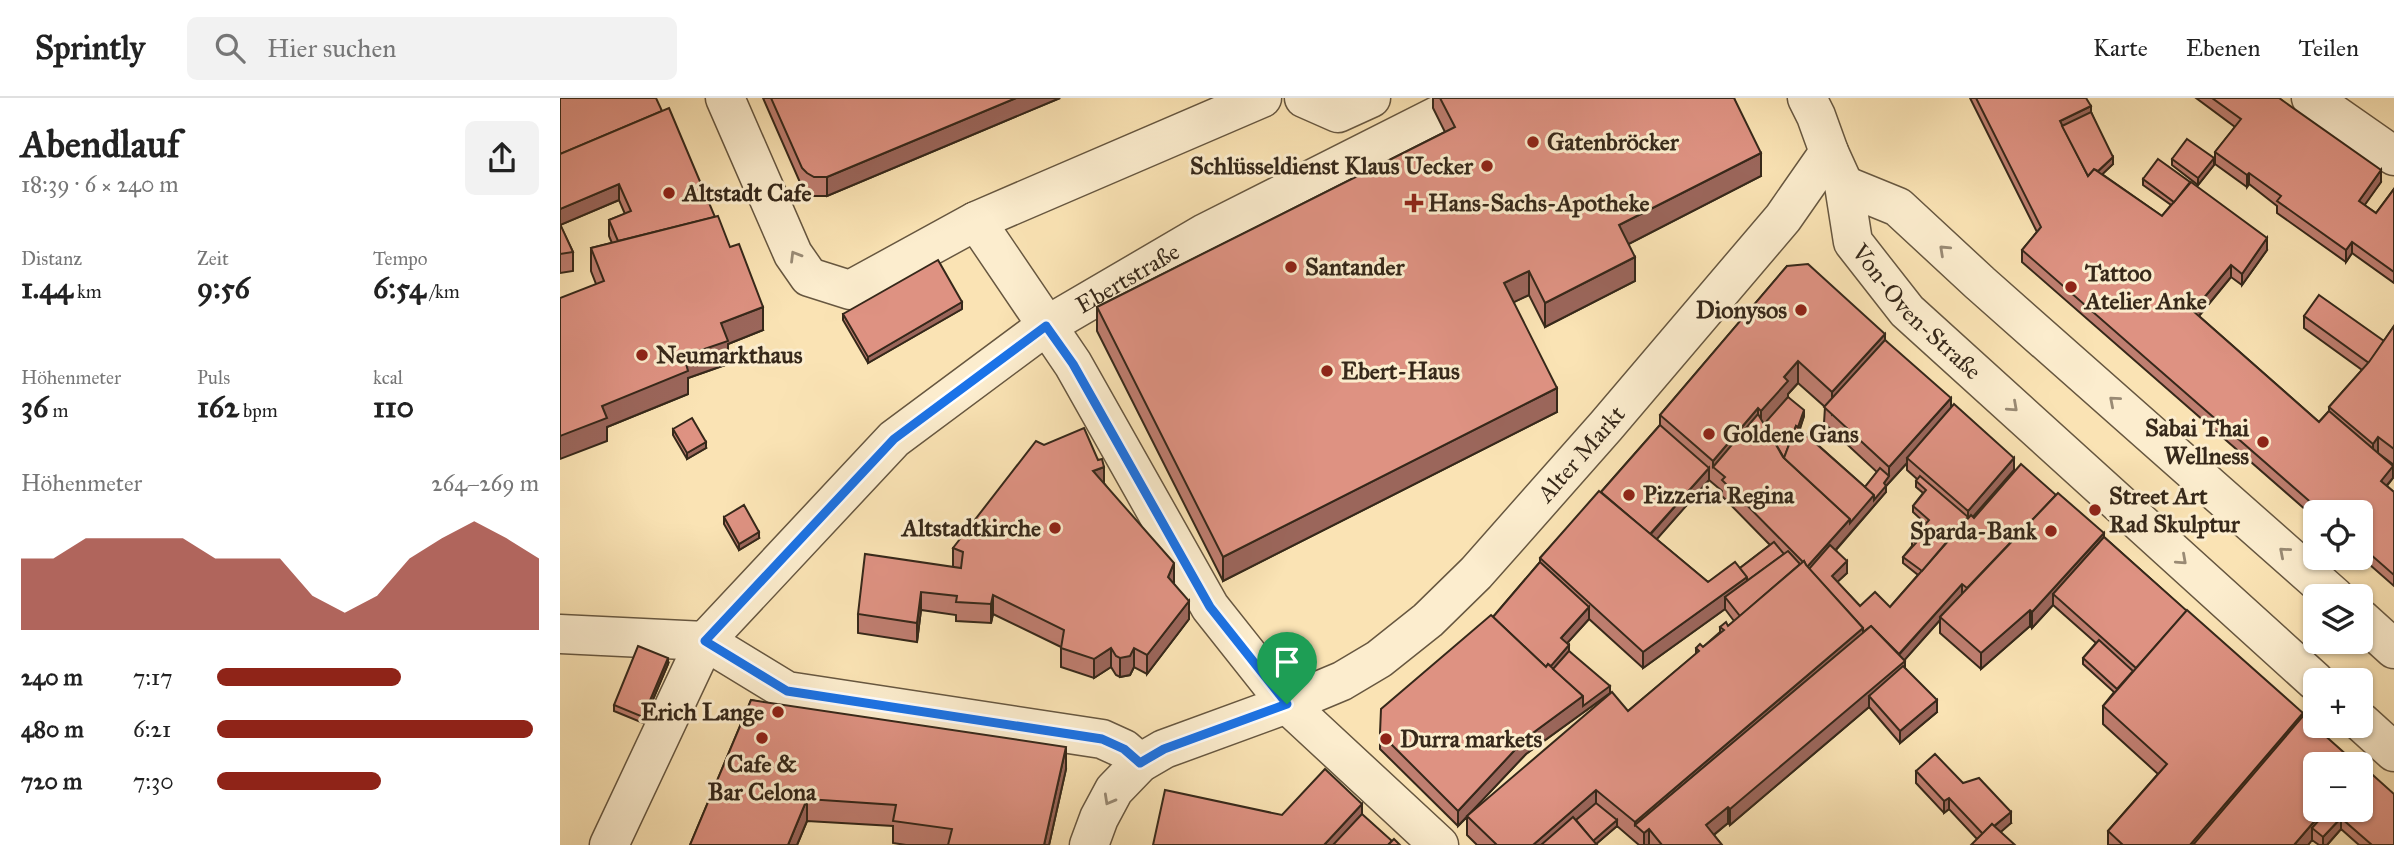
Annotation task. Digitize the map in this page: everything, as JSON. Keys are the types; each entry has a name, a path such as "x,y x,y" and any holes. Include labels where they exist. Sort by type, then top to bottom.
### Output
{"street":[{"path":"725,98 793,254 809,277 850,290 976,221 1262,98"},
{"path":"1304,98 1338,113 1371,98"},
{"name":"Von-Oven-Straße","path":"1807,98 1837,169 1853,242 1907,311 2303,670"},
{"path":"2311,98 2394,156"},
{"name":"Ebertstraße","path":"609,845 705,641 894,439 1046,326 1205,233 1437,116"},
{"path":"1837,169 1898,207 1990,292 2320,584"},
{"name":"Alter Markt","path":"1089,845 1114,790 1140,763 1164,749 1342,681 1379,659 1428,620 1476,573 1606,426 1783,218 1837,169"},
{"path":"976,221 1073,364 1210,607 1287,704 1438,845"},
{"path":"2373,630 2394,649"},
{"path":"560,634 705,641 787,691 1102,739 1124,749 1140,763"},
{"path":"2373,733 2394,752"}],"building":[{"path":"560,98 656,98 662,111 560,154"},
{"path":"771,98 1016,98 827,177 814,177 802,168"},
{"name":"Ebert-Haus","path":"1440,98 1734,98 1761,153 1619,225 1635,257 1545,303 1529,271 1504,283 1557,388 1223,557 1097,307 1455,127"},
{"path":"1976,98 2086,98 2091,106 2060,121 2088,176 2094,169 2162,216 2191,182 2267,238 2242,274 2231,265 2193,311 2319,422 2329,411 2393,466 2381,481 2394,492 2394,575 2373,557 2373,500 2308,500 2022,250 2041,227"},
{"path":"2212,98 2279,98 2381,170 2359,201 2376,213 2394,189 2394,272 2352,242 2346,250 2277,201 2281,196 2215,152 2241,119"},
{"path":"669,108 715,217 618,241 609,220 631,211 619,184 560,209 560,154"},
{"path":"2091,112 2113,157 2088,176 2062,126"},
{"path":"2187,139 2214,158 2198,178 2172,159"},
{"path":"2158,159 2190,182 2174,202 2143,179"},
{"name":"Neumarkthaus","path":"718,216 730,247 739,244 763,307 721,323 728,341 684,356 688,371 602,406 607,418 560,436 560,298 604,281 591,248"},
{"path":"560,224 573,252 560,254"},
{"path":"938,260 962,302 868,357 843,314"},
{"path":"1808,264 1885,334 1832,392 1798,361 1784,377 1788,381 1761,411 1758,408 1713,461 1660,415 1787,266"},
{"path":"2319,295 2384,341 2369,363 2304,316"},
{"path":"2394,326 2394,449 2378,437 2373,444 2329,407 2369,362"},
{"path":"1885,340 1951,398 1889,467 1824,407"},
{"path":"1788,397 1804,410 1784,458 1764,424"},
{"path":"1954,404 2014,458 1968,511 1907,458"},
{"path":"1758,414 1783,457 1850,519 1807,567 1722,480 1725,477 1713,467"},
{"path":"692,418 706,442 687,453 673,429"},
{"path":"1660,425 1709,468 1650,534 1601,492"},
{"path":"1796,426 1874,495 1850,523 1850,519 1784,458"},
{"name":"Altstadtkirche","path":"1084,428 1098,460 1102,459 1104,467 1093,471 1174,563 1168,577 1189,601 1147,655 1134,648 1130,656 1120,658 1111,648 1094,659 1061,648 1064,630 993,595 991,604 956,602 957,596 921,592 917,623 858,614 865,554 961,568 963,552 953,548 1036,441 1044,445"},
{"path":"2021,464 2056,495 1967,588 1962,584 1899,654 1871,626 1863,632 1863,628 1809,569 1830,545 1847,561 1832,576 1860,606 1875,592 1890,607 1971,515 1974,518"},
{"path":"1880,468 1889,476 1884,483 1886,486 1874,500 1874,495 1865,487"},
{"path":"1920,476 1968,517 1922,571 1903,557 1916,543 1912,540 1929,520 1913,506 1926,490 1916,481"},
{"path":"1599,491 1708,582 1735,562 1747,577 1643,652 1540,558"},
{"path":"2058,493 2104,533 2032,612 2030,610 1981,653 1940,617"},
{"path":"744,505 759,532 739,544 724,517"},
{"path":"2104,537 2187,611 2136,668 2053,594"},
{"path":"1774,542 1784,554 1747,581 1740,568"},
{"path":"1788,551 1800,564 1740,616 1725,597"},
{"path":"1804,561 1863,628 1635,822 1596,790 1533,845 1497,845 1467,816 1612,692 1628,711 1699,651 1696,648 1700,644 1703,647 1724,630 1720,627 1726,622 1728,626"},
{"path":"1540,562 1589,607 1561,638 1569,645 1551,666 1548,664 1546,667 1493,617"},
{"path":"2187,610 2303,713 2190,845 2123,845 2108,831 2167,764 2103,706"},
{"path":"1491,615 1546,667 1548,664 1583,696 1526,738 1458,811 1380,733 1381,709"},
{"path":"1871,626 1905,661 1730,809 1728,807 1706,825 1722,845 1662,845 1649,829 1644,833 1635,825"},
{"path":"2099,640 2133,671 2117,689 2083,658"},
{"path":"638,646 668,658 643,717 614,705"},
{"path":"1569,651 1610,686 1583,706 1583,696 1553,669"},
{"path":"1903,666 1937,700 1900,731 1869,696"},
{"path":"751,700 1066,747 1044,845 948,845 952,829 893,821 896,805 807,799 788,845 690,845"},
{"path":"2303,716 2303,738 2328,738 2343,752 2303,752 2303,822 2314,822 2294,845 2193,845"},
{"path":"1935,754 1963,783 1979,778 2011,812 1994,826 1992,824 1983,834 1949,798 1944,801 1916,771"},
{"path":"1325,769 1362,804 1324,845 1153,845 1165,790 1282,815"},
{"path":"2373,775 2394,794 2394,845 2372,845 2346,822 2373,822"},
{"path":"1596,803 1617,820 1593,841 1576,820"},
{"path":"1362,814 1392,841 1388,845 1333,845"},
{"path":"1573,817 1597,845 1541,845"},
{"path":"2317,822 2337,822 2323,837 2312,828"},
{"path":"1992,824 2015,845 1971,845"},
{"path":"1394,839 1400,845 1388,845"}],"place":[{"name":"Gatenbröcker","path":"1533,142"},
{"name":"Schlüsseldienst Klaus Uecker","path":"1487,166"},
{"name":"Altstadt Cafe","path":"669,193"},
{"name":"Hans-Sachs-Apotheke","path":"1414,203"},
{"name":"Santander","path":"1291,267"},
{"name":"Tattoo Atelier Anke","path":"2071,287"},
{"name":"Dionysos","path":"1801,310"},
{"name":"Neumarkthaus","path":"642,355"},
{"name":"Ebert-Haus","path":"1327,371"},
{"name":"Goldene Gans","path":"1709,434"},
{"name":"Sabai Thai Wellness","path":"2263,442"},
{"name":"Pizzeria Regina","path":"1629,495"},
{"name":"Street Art Rad Skulptur","path":"2095,510"},
{"name":"Altstadtkirche","path":"1055,528"},
{"name":"Sparda-Bank","path":"2051,531"},
{"name":"Erich Lange","path":"778,712"},
{"name":"Cafe & Bar Celona","path":"762,738"},
{"name":"Durra markets","path":"1386,739"}],"route":[{"path":"1046,326 1073,364 1210,607 1287,704 1164,749 1140,763 1124,749 1102,739 787,691 705,641 894,439 1046,326"}]}
